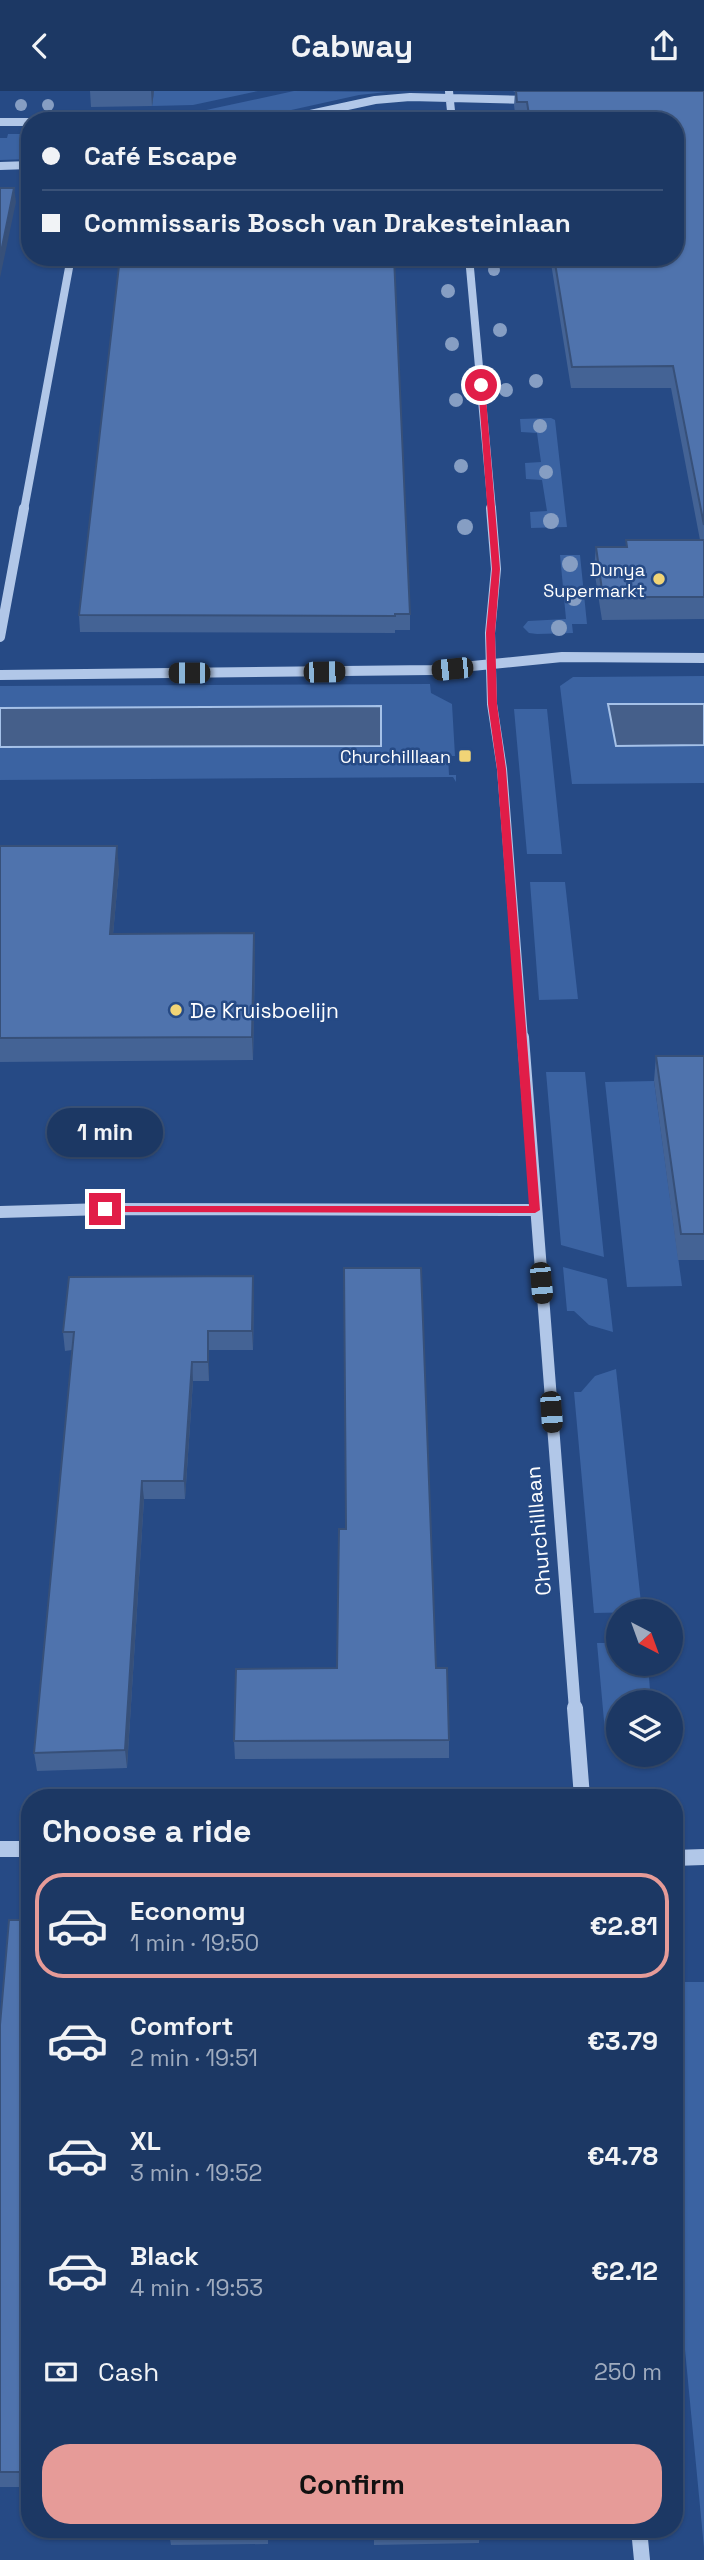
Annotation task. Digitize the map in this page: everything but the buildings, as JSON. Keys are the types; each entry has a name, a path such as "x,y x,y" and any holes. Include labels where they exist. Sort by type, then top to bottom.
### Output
{"street":[{"path":"320,112 375,100 410,97 449,95 543,100"},
{"path":"0,122 21,122"},
{"path":"0,166 21,165"},
{"path":"0,637 69,266"},
{"name":"Churchilllaan","path":"470,266 495,559 492,704 502,769 581,1789"},
{"path":"0,675 432,670 562,657 704,658"},
{"path":"0,1212 105,1209 535,1210"},
{"path":"0,1849 21,1849"},
{"path":"683,1858 704,1857"},
{"path":"640,2538 642,2560"}],"shaded area":[{"path":"154,91 258,91 193,105 152,106"},
{"path":"294,91 387,92 359,95 282,112 197,112"},
{"path":"8,134 21,134 21,159 0,160 0,138 7,138"},
{"path":"520,419 555,420 567,527 531,528 530,512 547,511 542,480 526,479 525,463 541,462 537,433 521,432"},
{"path":"560,555 580,555 587,624 572,624 573,633 529,633 523,627 528,621 566,619"},
{"path":"704,676 704,704 609,704 617,746 704,745 704,783 572,784 560,686 573,677"},
{"path":"430,684 431,693 452,704 455,756 448,756 449,775 456,775 456,782 453,777 0,780 0,747 381,746 381,706 0,708 0,686"},
{"path":"608,704 704,704 704,745 616,746"},
{"path":"381,706 381,746 0,747 0,708"},
{"path":"514,709 547,709 562,854 527,854"},
{"path":"530,882 565,882 578,999 539,1000"},
{"path":"546,1072 585,1072 604,1257 561,1245"},
{"path":"654,1081 682,1286 627,1287 605,1082"},
{"path":"563,1267 607,1279 613,1332 589,1325 574,1311 567,1311"},
{"path":"616,1369 641,1599 606,1599 606,1613 594,1613 574,1392 581,1392 595,1376"},
{"path":"597,1643 606,1643 606,1677 649,1677 650,1690 606,1690 605,1732"},
{"path":"683,1982 704,1982 704,2548 683,2329"}],"place":[{"name":"Dunya Supermarkt","path":"659,579"},
{"name":"Churchilllaan","path":"465,756"},
{"name":"De Kruisboelijn","path":"176,1010"}],"route":[{"path":"105,1209 535,1210 502,769 492,704 490,633 496,569 481,385"}]}
